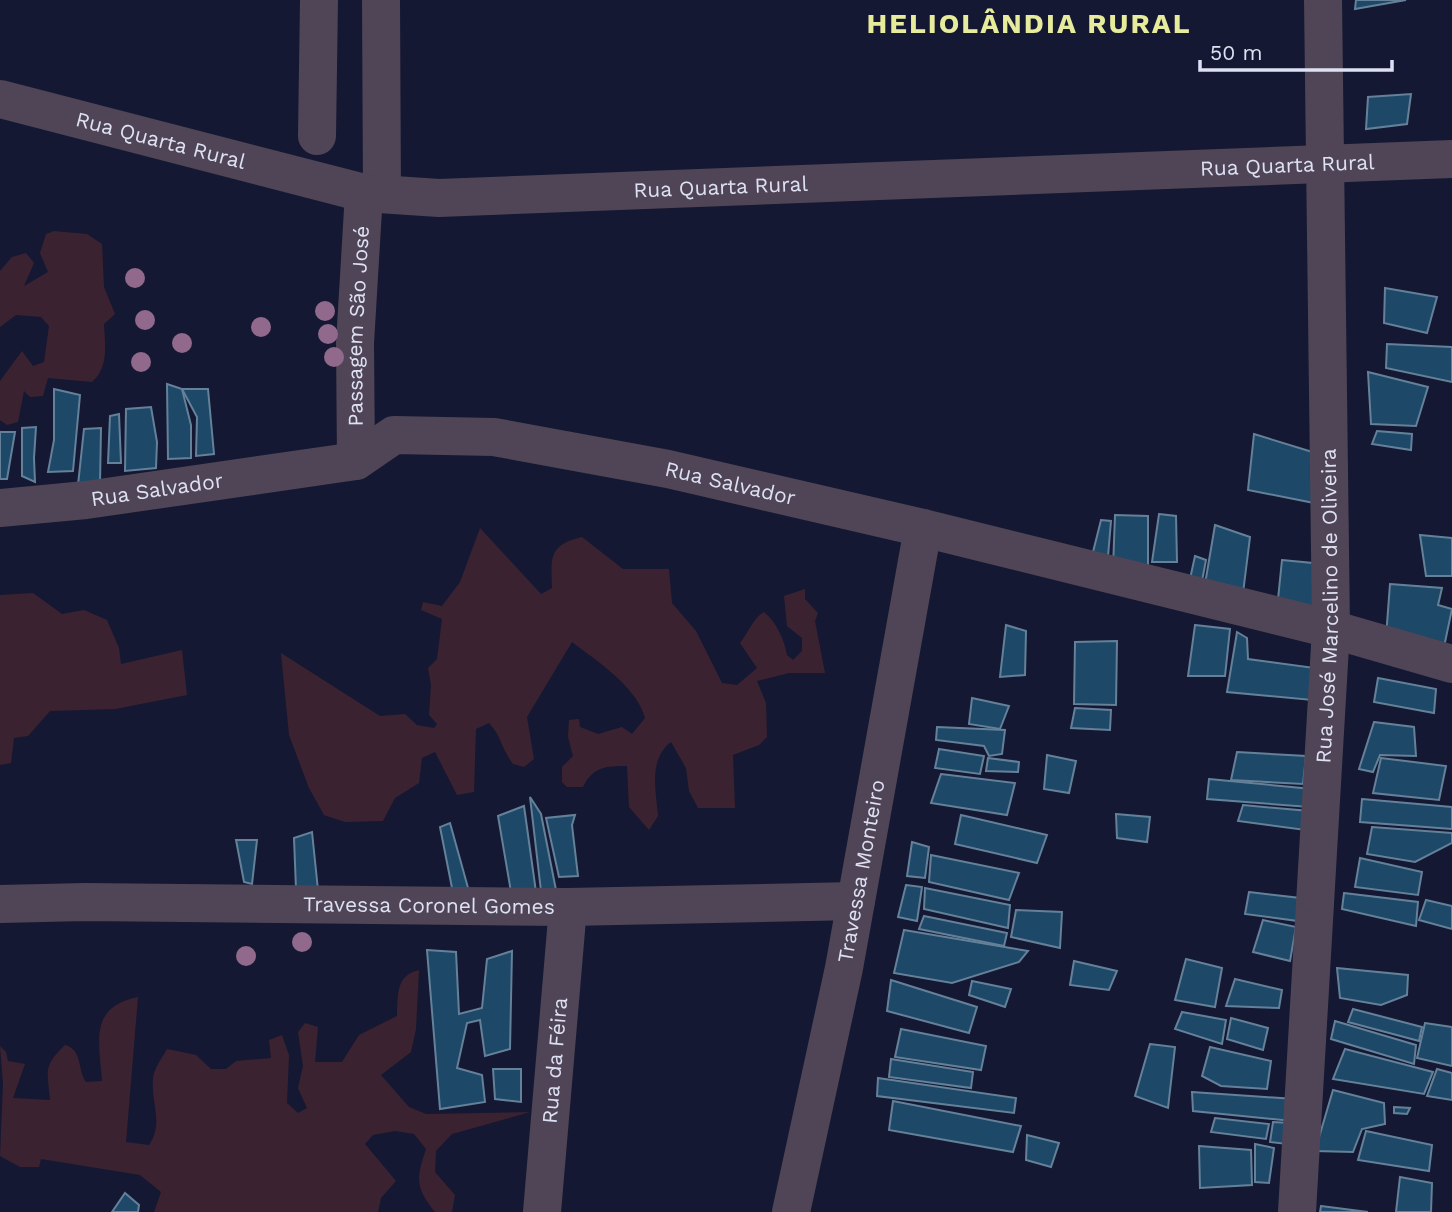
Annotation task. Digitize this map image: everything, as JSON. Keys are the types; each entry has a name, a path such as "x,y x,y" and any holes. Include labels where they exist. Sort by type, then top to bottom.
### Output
{"street":[{"path":"317,136 319,0"},
{"name":"Passagem São José","path":"356,461 355,343 373,194 382,0"},
{"name":"Rua José Marcelino de Oliveira","path":"1297,1212 1331,629 1323,0"},
{"name":"Rua Quarta Rural","path":"0,99 373,194 439,198 1326,161 1452,159"},
{"name":"Rua Salvador","path":"0,508 86,500 356,461 394,435 494,437 668,469 923,528 1331,629 1452,664"},
{"name":"Travessa Monteiro","path":"791,1212 856,901 923,528"},
{"name":"Travessa Coronel Gomes","path":"0,904 85,901 568,907 856,901"},
{"name":"Rua da Féira","path":"542,1212 568,907"}],"shaded area":[{"path":"54,231 87,234 102,244 104,287 115,314 104,324 104,363 92,382 48,378 43,396 30,397 24,391 18,422 7,425 0,420 0,381 22,351 33,366 44,362 49,326 41,317 16,315 0,327 0,271 12,257 26,253 34,263 24,286 48,272 40,253 46,234"},
{"path":"480,528 541,594 552,588 551,568 557,549 582,537 623,569 669,569 672,603 696,631 722,683 737,685 757,668 740,643 754,621 764,612 779,632 787,655 793,660 802,651 802,638 787,626 784,596 805,589 805,599 818,613 815,621 825,673 789,673 757,681 766,703 767,737 759,745 733,755 735,808 698,808 689,791 686,768 671,742 664,749 656,766 658,816 649,830 629,807 627,766 600,769 591,775 583,787 567,787 562,782 562,767 573,756 568,737 569,720 579,719 580,727 598,734 622,727 632,734 645,718 641,707 625,685 572,642 527,717 534,759 524,767 513,764 489,723 476,729 474,792 457,795 435,752 422,758 419,783 395,798 383,821 345,822 324,815 309,788 289,735 281,653 380,716 405,714 417,725 434,728 437,724 429,715 431,685 428,668 437,659 442,619 421,610 423,602 442,606 460,582"},
{"path":"33,593 62,614 84,610 107,620 119,648 121,664 182,650 187,695 115,709 50,711 28,736 14,738 11,763 0,765 0,595"},
{"path":"419,970 416,1029 411,1052 381,1075 409,1107 426,1114 530,1112 452,1134 436,1151 435,1172 455,1195 452,1212 435,1212 421,1189 420,1168 426,1149 414,1134 395,1131 373,1135 365,1144 396,1181 381,1198 378,1212 154,1212 161,1192 140,1175 41,1159 39,1167 20,1167 0,1156 3,1084 0,1046 6,1052 8,1061 25,1064 13,1098 50,1100 48,1070 65,1045 75,1051 86,1082 102,1081 99,1039 104,1017 122,1002 138,997 126,1142 149,1145 156,1129 153,1075 167,1049 196,1055 211,1069 226,1069 236,1061 271,1058 269,1040 282,1035 289,1055 287,1103 298,1113 307,1108 298,1088 303,1066 298,1032 305,1023 318,1027 315,1062 342,1062 359,1035 397,1016 399,988 406,977"}],"building":[{"path":"1356,0 1406,0 1355,9"},
{"path":"1411,94 1407,124 1366,129 1368,97"},
{"path":"1385,288 1437,297 1427,333 1384,323"},
{"path":"1387,344 1452,347 1452,382 1386,368"},
{"path":"1368,372 1428,387 1416,426 1371,424"},
{"path":"167,384 182,389 191,425 191,458 168,459"},
{"path":"54,389 80,395 73,471 48,472 54,440"},
{"path":"182,389 208,389 214,454 196,456 197,417"},
{"path":"151,407 157,442 156,468 125,471 126,409"},
{"path":"119,414 121,463 108,463 110,416"},
{"path":"36,427 35,482 22,476 22,428"},
{"path":"101,428 100,483 78,485 84,429"},
{"path":"1377,431 1412,434 1411,450 1372,444"},
{"path":"0,432 15,432 7,479 0,479"},
{"path":"1254,434 1319,454 1314,503 1248,490"},
{"path":"1159,514 1176,516 1177,562 1152,562"},
{"path":"1115,515 1148,516 1148,571 1113,568"},
{"path":"1101,520 1111,521 1107,568 1090,564"},
{"path":"1215,525 1250,537 1243,593 1205,584"},
{"path":"1420,535 1452,538 1452,576 1426,576"},
{"path":"1195,556 1206,560 1202,581 1190,579"},
{"path":"1282,560 1323,564 1323,616 1277,609"},
{"path":"1390,584 1442,588 1438,605 1452,609 1444,647 1386,637"},
{"path":"1006,625 1026,631 1025,675 1000,677"},
{"path":"1195,625 1230,629 1225,676 1188,676"},
{"path":"1237,632 1247,638 1248,659 1315,668 1312,700 1227,692"},
{"path":"1117,641 1116,705 1074,704 1075,642"},
{"path":"1378,678 1436,689 1434,713 1374,702"},
{"path":"972,698 1009,706 1000,729 969,724"},
{"path":"1075,708 1111,710 1110,730 1071,728"},
{"path":"1374,722 1414,727 1416,756 1380,755 1373,772 1359,769"},
{"path":"937,727 1005,730 1002,754 989,756 984,746 936,740"},
{"path":"939,749 984,756 980,774 935,768"},
{"path":"1237,752 1306,756 1303,784 1231,780"},
{"path":"1047,755 1076,761 1069,793 1044,789"},
{"path":"988,758 1019,762 1018,772 986,771"},
{"path":"1381,758 1446,766 1439,800 1373,793"},
{"path":"941,774 1015,783 1007,815 931,803"},
{"path":"1209,779 1312,789 1309,807 1207,799"},
{"path":"530,797 541,814 556,890 541,891"},
{"path":"1362,799 1452,807 1452,829 1360,822"},
{"path":"1243,805 1309,811 1305,830 1238,821"},
{"path":"524,806 536,892 511,892 498,816"},
{"path":"1116,814 1150,817 1147,842 1117,838"},
{"path":"575,815 572,825 578,876 559,877 546,818"},
{"path":"961,815 1047,835 1037,863 955,844"},
{"path":"450,823 470,895 454,898 440,827"},
{"path":"1372,827 1452,833 1452,843 1415,862 1367,854"},
{"path":"312,832 318,890 296,889 294,838"},
{"path":"236,840 257,840 252,884 244,882"},
{"path":"912,842 929,847 925,878 907,876"},
{"path":"931,855 1019,873 1009,900 929,882"},
{"path":"1360,858 1422,872 1418,895 1355,887"},
{"path":"906,885 922,887 917,921 898,917"},
{"path":"925,888 1010,905 1008,928 924,909"},
{"path":"1249,892 1300,898 1298,921 1245,914"},
{"path":"1344,893 1418,902 1416,926 1342,909"},
{"path":"1426,900 1452,906 1452,929 1419,920"},
{"path":"1016,910 1062,912 1060,948 1011,937"},
{"path":"924,916 1007,933 1004,946 919,929"},
{"path":"1263,920 1296,927 1290,961 1253,952"},
{"path":"904,930 1028,951 1019,962 952,983 894,973"},
{"path":"427,950 456,952 459,1014 482,1008 487,959 512,951 510,1049 485,1056 480,1020 467,1023 457,1068 482,1075 485,1102 440,1109"},
{"path":"1186,959 1222,968 1215,1007 1175,1000"},
{"path":"1074,961 1117,971 1109,990 1070,985"},
{"path":"1337,968 1408,975 1407,995 1381,1005 1340,998"},
{"path":"1235,979 1282,990 1279,1008 1226,1006"},
{"path":"891,980 977,1007 969,1033 887,1011"},
{"path":"972,981 1011,989 1005,1007 969,995"},
{"path":"1353,1009 1422,1027 1419,1041 1348,1022"},
{"path":"1182,1012 1226,1020 1222,1044 1175,1029"},
{"path":"1231,1018 1268,1028 1263,1050 1227,1039"},
{"path":"1335,1021 1416,1045 1414,1064 1331,1039"},
{"path":"1425,1023 1452,1027 1452,1066 1417,1058"},
{"path":"901,1029 986,1046 981,1070 895,1057"},
{"path":"1150,1044 1175,1047 1168,1108 1135,1096"},
{"path":"1210,1047 1271,1061 1267,1089 1221,1086 1202,1076"},
{"path":"1345,1049 1433,1072 1424,1094 1333,1079"},
{"path":"891,1059 973,1072 971,1088 889,1077"},
{"path":"493,1069 521,1069 521,1102 495,1099"},
{"path":"1437,1069 1452,1073 1452,1100 1427,1096"},
{"path":"878,1078 1016,1098 1014,1113 877,1096"},
{"path":"1333,1090 1384,1103 1385,1124 1362,1129 1353,1152 1315,1151"},
{"path":"1192,1092 1294,1099 1292,1121 1193,1111"},
{"path":"893,1101 1021,1126 1013,1152 889,1130"},
{"path":"1394,1107 1410,1108 1407,1114 1394,1113"},
{"path":"1215,1118 1269,1124 1266,1139 1211,1132"},
{"path":"1273,1122 1289,1123 1287,1144 1270,1142"},
{"path":"1366,1131 1432,1145 1429,1171 1358,1160"},
{"path":"1027,1135 1059,1143 1051,1167 1026,1160"},
{"path":"1255,1144 1274,1148 1269,1183 1255,1182"},
{"path":"1199,1146 1251,1150 1252,1185 1200,1188"},
{"path":"1400,1177 1432,1183 1431,1212 1396,1212"},
{"path":"125,1193 139,1205 138,1212 112,1212"},
{"path":"1321,1206 1368,1212 1320,1212"}],"district":[{"name":"HELIOLÂNDIA RURAL","path":"1029,23"}]}
